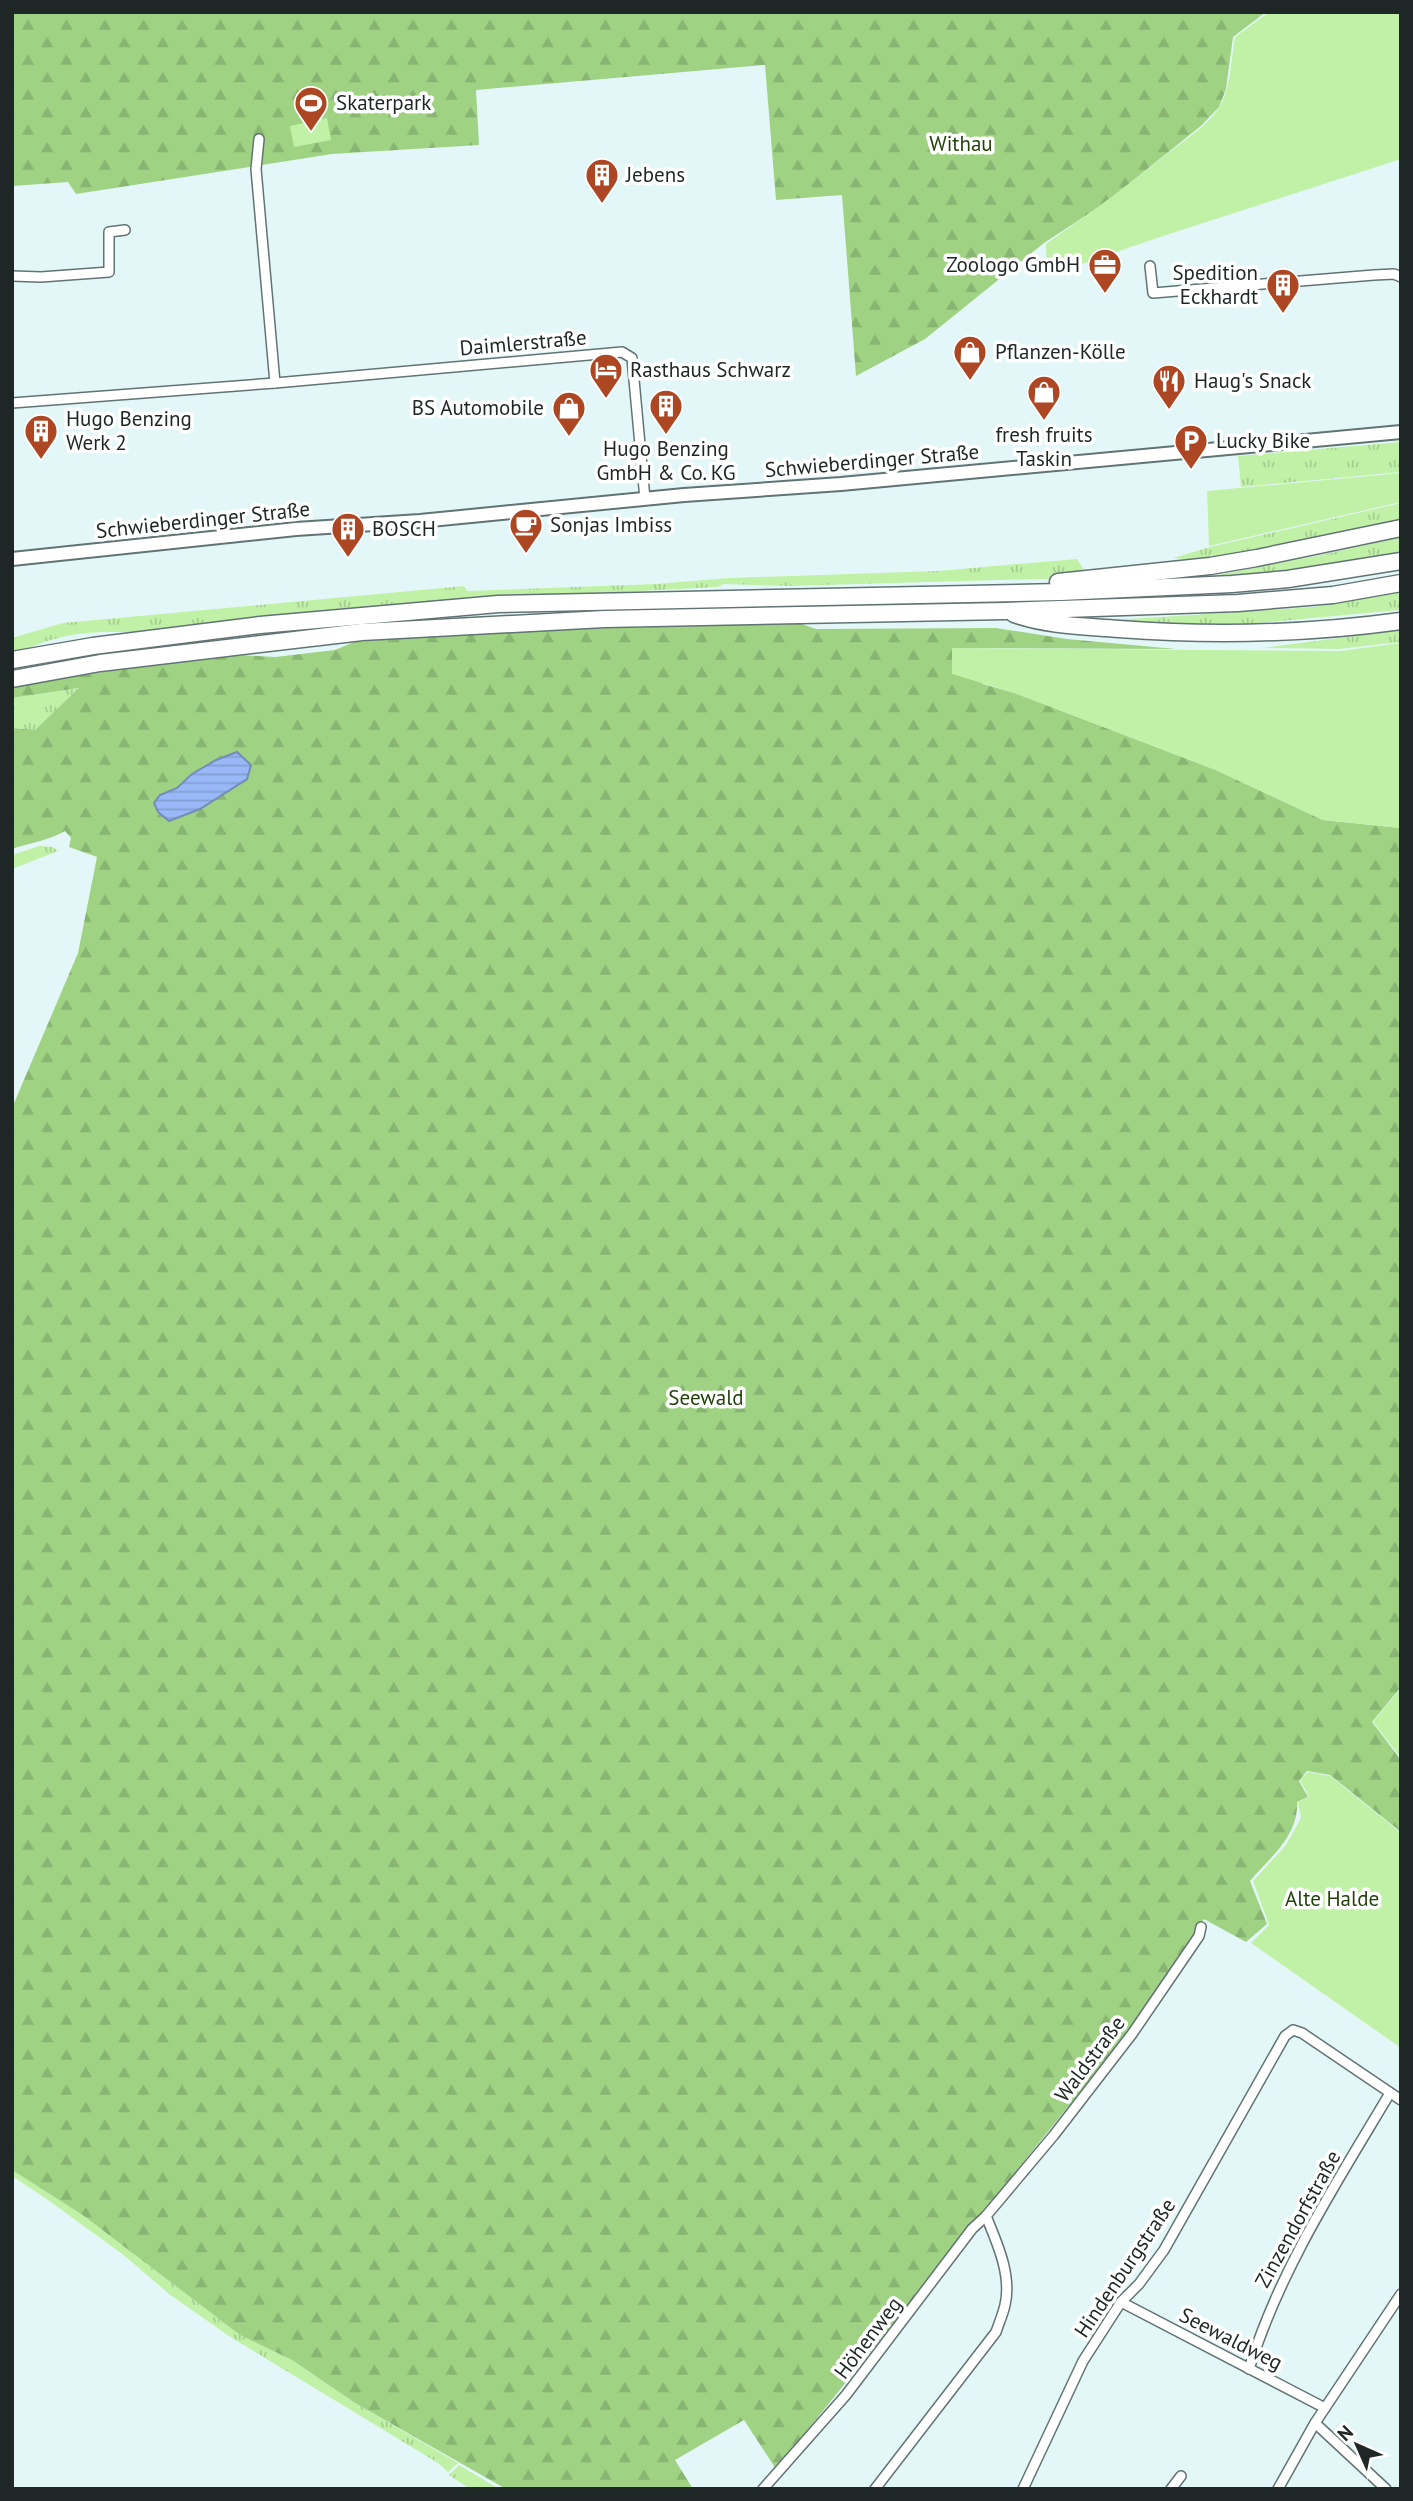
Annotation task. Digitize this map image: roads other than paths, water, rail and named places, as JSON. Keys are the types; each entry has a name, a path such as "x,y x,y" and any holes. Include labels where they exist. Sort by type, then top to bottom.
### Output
{"highway":[{"path":"973,593 1004,585 1222,564 1401,528"},
{"path":"12,660 133,640 260,625 498,604 973,593 1246,583 1401,561"},
{"path":"12,679 114,661 362,632 604,619 1005,611 1238,603 1333,595 1401,583"},
{"path":"1005,611 1037,622 1222,634 1327,630 1401,621"}],"street":[{"path":"259,139 256,169 275,383"},
{"path":"12,276 41,277 109,272 109,232 125,230"},
{"path":"1150,265 1153,293 1374,275 1394,274 1401,277"},
{"name":"Daimlerstraße","path":"12,403 622,352 632,358 645,499"},
{"name":"Schwieberdinger Straße","path":"12,559 281,531 420,521 1401,432"},
{"name":"Waldstraße","path":"995,2204 1061,2126 1132,2034 1187,1954 1201,1927"},
{"name":"Hindenburgstraße","path":"1023,2489 1083,2361 1121,2302 1139,2284 1164,2250 1285,2036 1293,2030 1302,2033 1390,2093"},
{"path":"1390,2093 1401,2100"},
{"name":"Zinzendorfstraße","path":"1249,2369 1261,2329 1293,2258 1390,2093"},
{"name":"Höhenweg","path":"763,2489 846,2395 972,2229 986,2217 995,2204"},
{"path":"875,2489 996,2332 1006,2303 1006,2273 986,2217"},
{"path":"1278,2489 1315,2423 1401,2294"},
{"name":"Seewaldweg","path":"1121,2302 1325,2408"},
{"path":"1315,2423 1386,2489"},
{"path":"1171,2489 1181,2476"}],"water":[{"path":"237,752 251,765 247,779 200,809 169,821 158,812 154,803 160,795 177,788 192,774 216,760"}],"place":[{"name":"Skaterpark","path":"311,133"},
{"name":"Jebens","path":"602,205"},
{"name":"Zoologo GmbH","path":"1105,295"},
{"name":"Spedition Eckhardt","path":"1283,315"},
{"name":"Pflanzen-Kölle","path":"970,382"},
{"name":"Rasthaus Schwarz","path":"606,400"},
{"name":"Haug's Snack","path":"1169,411"},
{"name":"fresh fruits Taskin","path":"1044,422"},
{"name":"Hugo Benzing GmbH & Co. KG","path":"666,436"},
{"name":"BS Automobile","path":"569,438"},
{"name":"Hugo Benzing Werk 2","path":"41,461"},
{"name":"Lucky Bike","path":"1191,471"},
{"name":"Sonjas Imbiss","path":"526,555"},
{"name":"BOSCH","path":"348,559"}],"park label":[{"name":"Withau","path":"961,144"},
{"name":"Seewald","path":"706,1398"},
{"name":"Alte Halde","path":"1332,1899"}]}
